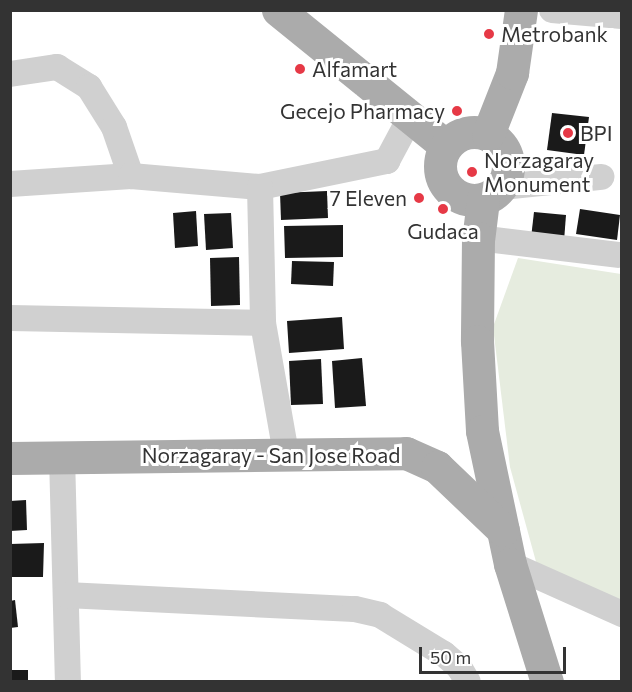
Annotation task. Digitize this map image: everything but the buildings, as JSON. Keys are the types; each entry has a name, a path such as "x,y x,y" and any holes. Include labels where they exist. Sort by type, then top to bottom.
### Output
{"main road":[{"path":"278,10 411,116 446,147"},
{"path":"488,135 512,73 521,10"},
{"path":"492,194 459,198 444,183 440,164 446,147 455,137 465,133 488,135 504,149 508,160 508,174 492,194 478,238 478,390 482,431 510,564 547,681"},
{"name":"Norzagaray - San Jose Road","path":"10,458 406,453 437,467 503,530"}],"street":[{"path":"552,10 621,16"},
{"path":"10,74 57,67 89,87 114,127 131,176"},
{"path":"10,184 131,176 260,187 387,161 411,116"},
{"path":"492,194 601,177"},
{"path":"260,187 263,324 286,453"},
{"path":"478,238 618,255"},
{"path":"10,318 263,324"},
{"path":"62,456 68,681"},
{"path":"510,564 621,614"},
{"path":"66,595 355,609 380,615 444,654 459,667 468,681"}],"shaded area":[{"path":"518,258 621,274 621,614 538,569 510,467 493,327"}],"place":[{"name":"Metrobank","path":"489,34"},
{"name":"Alfamart","path":"300,69"},
{"name":"Gecejo Pharmacy","path":"457,111"},
{"name":"BPI","path":"568,133"},
{"name":"Norzagaray Monument","path":"472,172"},
{"name":"7 Eleven","path":"419,198"},
{"name":"Gudaca","path":"443,209"}]}
